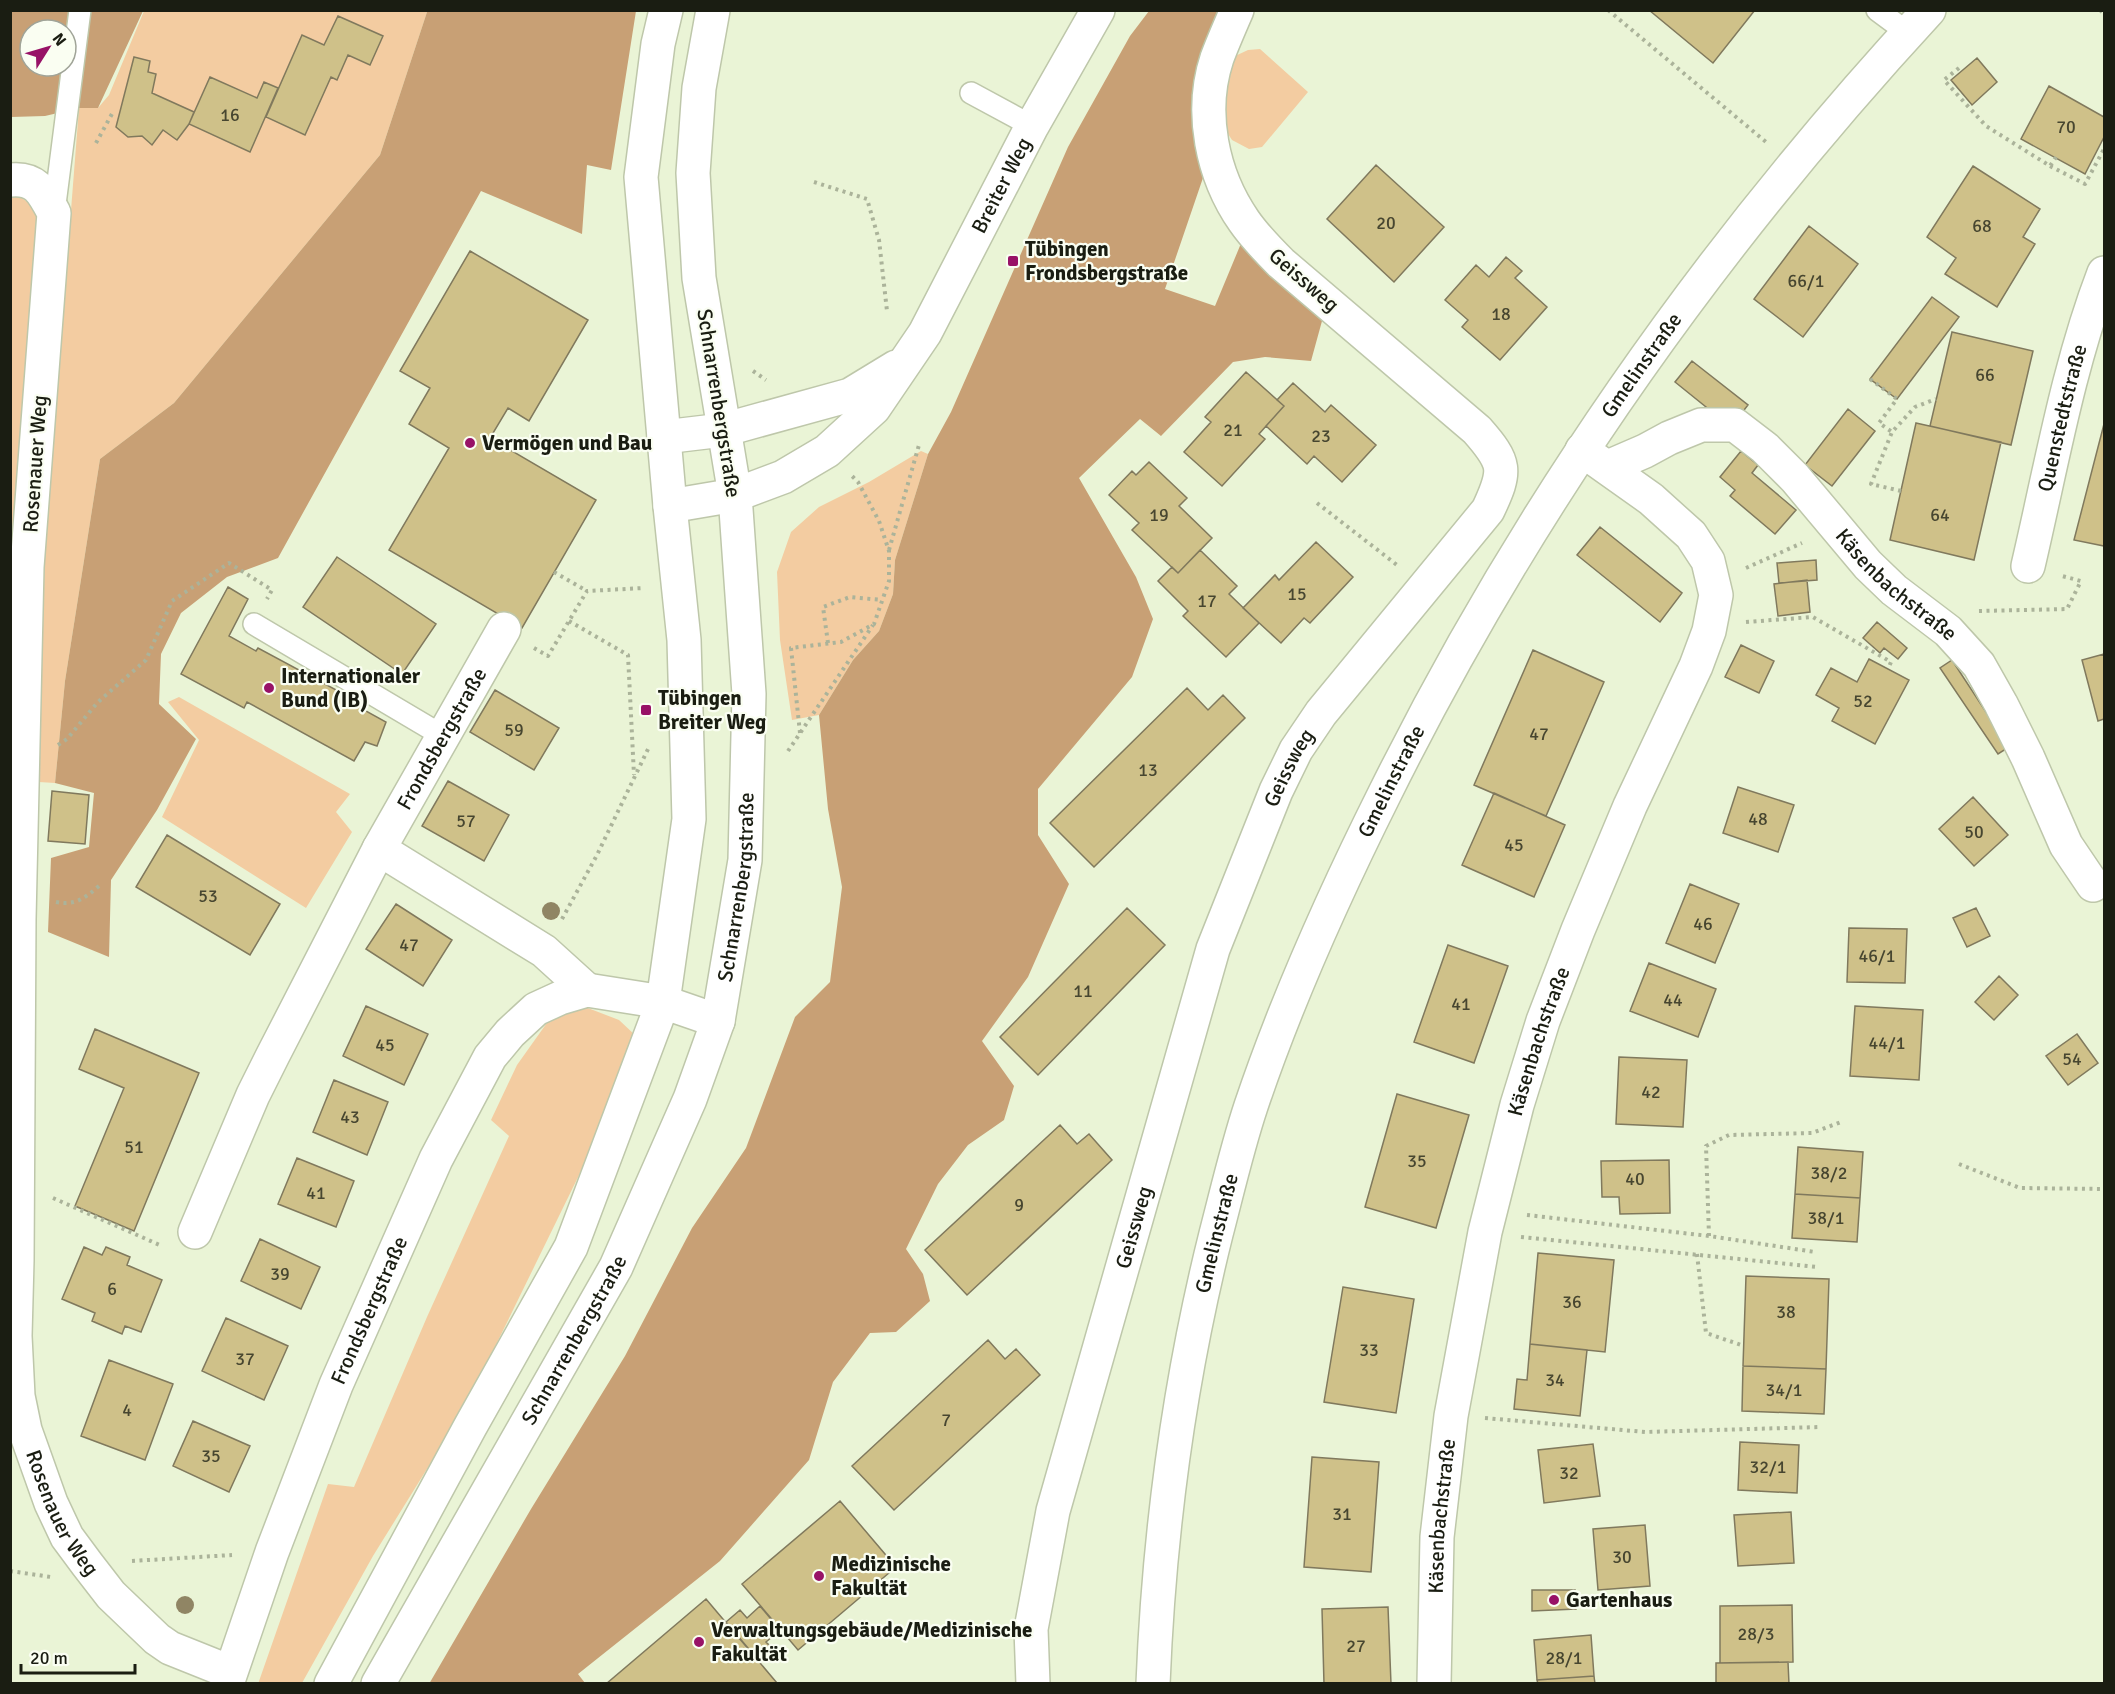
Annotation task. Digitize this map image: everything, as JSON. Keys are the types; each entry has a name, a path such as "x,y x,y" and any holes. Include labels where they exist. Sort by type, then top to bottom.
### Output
{"street":[{"path":"331,1683 571,1247 663,1002 689,819 684,640 641,177 658,44 666,10"},
{"name":"Schnarrenbergstraße","path":"378,1683 616,1267 690,1098 717,1021 745,860 749,694 735,495 699,278 693,173 699,88 713,10"},
{"name":"Breiter Weg","path":"670,506 735,495 783,477 827,451 874,408 925,333 1032,126 1098,10"},
{"name":"Geissweg","path":"1033,1683 1030,1629 1056,1500 1213,949 1228,907 1276,791 1296,750 1321,713 1488,510 1499,487 1502,469 1496,451 1477,430 1281,263 1255,236 1243,219 1223,182 1217,164 1212,145 1208,110 1217,59 1237,10"},
{"name":"Gmelinstraße","path":"1153,1683 1156,1602 1165,1507 1190,1347 1227,1189 1250,1108 1291,999 1341,882 1412,738 1512,562 1595,458 1686,302 1748,221 1833,118 1918,22"},
{"path":"10,180 35,184 44,194 54,213"},
{"name":"Rosenauer Weg","path":"54,213 27,567 16,912 17,1261 15,1336 18,1396 25,1430 51,1503 67,1537 87,1564 111,1595 157,1639 229,1678"},
{"name":"Quenstedtstraße","path":"2028,566 2072,373 2092,304 2104,273"},
{"name":"Breiter Weg","path":"664,437 723,430 850,395 908,360"},
{"name":"Käsenbachstraße","path":"1595,458 1645,451 1701,425 1735,425 1765,448 1838,526 1868,565 1894,590 1948,631 1979,665 2024,749 2066,845 2094,885"},
{"name":"Käsenbachstraße","path":"1434,1683 1437,1537 1451,1416 1488,1220 1517,1105 1543,1021 1578,930 1630,806 1696,666 1709,631 1716,595 1708,561 1691,535 1652,499 1595,458"},
{"name":"Frondsbergstraße","path":"195,1232 253,1095 379,849 504,629"},
{"path":"379,849 544,951 587,990"},
{"name":"Frondsbergstraße","path":"229,1678 272,1552 336,1385 436,1159 490,1057 510,1033 536,1009 560,998 587,990 663,1002 717,1021"}],"lane":[{"name":"Rosenauer Weg","path":"54,213 81,10"},
{"path":"1877,10 1918,22"},
{"path":"971,93 1032,126"},
{"path":"254,624 443,736"}],"path":[{"path":"1608,10 1769,145"},
{"path":"2100,10 2104,14"},
{"path":"1959,68 1944,80 1986,126 2050,166 2085,184 2104,149"},
{"path":"2050,166 2056,157"},
{"path":"814,182 867,199 879,240 887,311"},
{"path":"750,367 754,374 769,381"},
{"path":"1870,379 1897,399 1879,423 1892,432"},
{"path":"1901,491 1871,484 1892,432 1915,407 1936,399"},
{"path":"789,751 874,624 889,581 889,550 919,445"},
{"path":"827,451 858,482 879,521 889,550"},
{"path":"1317,503 1371,545"},
{"path":"1743,569 1838,526"},
{"path":"22,760 47,753 67,739 98,702 146,660 172,601 229,563 272,590 254,624"},
{"path":"554,572 587,591 652,588"},
{"path":"544,951 597,855 634,776 628,655 568,621 587,591"},
{"path":"828,643 823,607 850,597 882,600"},
{"path":"1979,611 2067,609"},
{"path":"1744,622 1813,617 1891,662 1888,669"},
{"path":"800,733 791,648 841,642 874,624"},
{"path":"16,912 50,901 68,904 85,898 99,886"},
{"path":"1708,1236 1706,1146 1729,1135 1812,1133 1841,1122"},
{"path":"1959,1164 2020,1188 2104,1189"},
{"path":"16,1184 41,1192 185,1256 195,1232"},
{"path":"1488,1220 1514,1213 1708,1236 1815,1252"},
{"path":"1488,1220 1509,1236 1818,1267"},
{"path":"1697,1254 1706,1333 1744,1346"},
{"path":"1451,1416 1645,1432 1820,1427"},
{"path":"87,1564 272,1552"},
{"path":"10,1571 55,1577"}],"shaded area":[{"path":"10,11 143,11 98,108 79,108 45,116 11,117"},
{"path":"144,11 427,12 380,155 174,403 100,459 65,681 55,783 39,782 41,594 79,108 98,108 109,95"},
{"path":"426,11 636,11 611,170 587,165 582,234 481,191 278,558 227,577 181,613 161,654 159,704 196,739 157,810 111,880 109,957 48,932 51,858 89,847 94,793 55,783 65,681 100,459 174,403 380,155"},
{"path":"1149,11 1228,11 1205,172 1165,289 1215,306 1242,241 1304,296 1322,321 1311,361 1265,357 1233,362 1161,436 1140,419 1079,478 1136,577 1153,619 1132,677 1038,789 1038,835 1069,884 1028,977 982,1041 1014,1086 1004,1120 968,1145 938,1184 906,1249 923,1274 930,1301 896,1332 870,1333 833,1382 809,1460 720,1561 578,1674 585,1683 429,1684 531,1509 625,1356 692,1228 746,1148 795,1017 830,982 842,887 828,809 819,715 853,660 879,631 893,594 895,560 928,454 951,412 1068,147 1130,36"},
{"path":"1260,49 1308,92 1262,147 1249,149 1232,140 1221,123 1226,78 1233,57 1248,50"},
{"path":"11,195 26,201 38,213 11,717"},
{"path":"921,451 928,454 895,560 893,594 879,631 853,660 819,715 792,720 780,640 777,572 791,532 819,507 869,482"},
{"path":"179,697 350,794 336,812 352,832 306,908 162,817 199,740 168,702"},
{"path":"580,1005 619,1020 635,1035 582,1169 490,1357 448,1435 373,1556 302,1683 258,1684 328,1484 354,1487 427,1317 509,1136 491,1120 517,1065 549,1020"}],"building":[{"path":"1649,10 1755,10 1713,63"},
{"path":"338,16 383,36 370,65 348,55 337,80 331,77 305,135 266,117 302,35 324,45"},
{"path":"134,57 150,61 148,72 156,74 152,93 194,112 189,124 177,140 163,130 152,145 142,136 128,137 116,127"},
{"path":"1977,58 1997,82 1972,105 1951,80"},
{"path":"210,77 257,98 264,82 278,88 250,152 189,124"},
{"path":"2049,86 2104,117 2104,137 2085,174 2021,139"},
{"path":"1376,165 1444,227 1394,282 1327,219"},
{"path":"1973,166 2040,209 2023,237 2035,244 1997,307 1945,274 1956,258 1927,237"},
{"path":"1809,226 1858,264 1803,337 1754,299"},
{"name":"Vermögen und Bau","path":"470,251 588,320 529,421 508,408 490,438 596,500 522,628 389,550 449,448 409,424 430,388 400,371"},
{"path":"1506,257 1522,271 1515,278 1547,307 1500,360 1462,327 1468,320 1445,300 1476,265 1489,277"},
{"path":"1932,297 1959,317 1897,399 1870,379"},
{"path":"1952,332 2033,351 2011,445 1930,426"},
{"path":"1692,361 1748,405 1741,414 1716,415 1675,382"},
{"path":"1246,372 1284,406 1259,434 1265,439 1222,486 1184,452 1211,422 1205,417"},
{"path":"1293,383 1325,412 1331,405 1376,445 1342,482 1314,456 1307,464 1266,426 1284,406 1277,400"},
{"path":"1848,409 1875,431 1832,486 1805,465"},
{"path":"1916,423 2001,442 1974,560 1890,540"},
{"path":"2104,424 2104,546 2074,540"},
{"path":"1741,451 1758,465 1752,473 1796,510 1775,534 1730,496 1735,490 1720,477"},
{"path":"1149,462 1187,498 1179,506 1212,538 1178,573 1132,530 1139,523 1109,495 1132,471 1136,475"},
{"path":"1600,527 1682,593 1660,622 1577,555"},
{"path":"1316,542 1353,577 1310,623 1304,618 1281,643 1243,608 1275,575 1279,580"},
{"path":"1200,550 1237,586 1229,594 1259,623 1226,657 1183,616 1188,611 1158,581 1172,567 1178,573"},
{"path":"337,557 436,624 402,674 303,607"},
{"path":"1816,560 1817,580 1779,583 1777,563"},
{"path":"1807,580 1810,612 1778,616 1774,584"},
{"name":"Internationaler Bund (IB)","path":"228,587 248,599 229,636 256,651 258,648 366,706 364,710 386,722 377,746 365,742 354,761 247,702 244,708 181,674"},
{"path":"1877,622 1907,648 1898,659 1884,648 1880,653 1863,638"},
{"path":"1741,645 1774,661 1759,693 1725,677"},
{"path":"1533,650 1604,682 1546,816 1474,785"},
{"path":"2104,654 2104,719 2098,721 2082,660"},
{"path":"1869,659 1909,680 1875,744 1832,721 1839,708 1816,695 1831,668 1857,682"},
{"path":"1952,660 2009,747 1998,754 1940,668"},
{"path":"1187,688 1208,710 1223,695 1245,718 1094,867 1050,823"},
{"path":"495,690 559,728 534,770 470,732"},
{"path":"448,781 509,815 484,861 422,826"},
{"path":"1738,787 1794,805 1778,852 1723,833"},
{"path":"52,791 89,795 85,844 48,841"},
{"path":"1494,793 1565,825 1534,897 1462,865"},
{"path":"1973,797 2008,835 1974,866 1939,829"},
{"path":"167,835 280,904 250,955 136,887"},
{"path":"1690,884 1739,904 1715,963 1666,943"},
{"path":"396,904 452,940 423,986 366,949"},
{"path":"1127,908 1165,945 1038,1075 1000,1037"},
{"path":"1976,908 1990,936 1967,947 1953,918"},
{"path":"1849,928 1907,929 1905,983 1847,982"},
{"path":"1448,945 1508,966 1474,1063 1414,1042"},
{"path":"1649,963 1716,989 1698,1037 1630,1011"},
{"path":"1999,976 2018,995 1994,1020 1975,1002"},
{"path":"366,1006 428,1034 404,1085 343,1056"},
{"path":"1855,1006 1923,1010 1919,1080 1850,1076"},
{"path":"95,1029 199,1073 134,1231 75,1206 124,1088 79,1069"},
{"path":"2077,1034 2098,1063 2068,1085 2046,1056"},
{"path":"1619,1057 1687,1060 1683,1127 1616,1124"},
{"path":"334,1080 388,1102 367,1155 313,1132"},
{"path":"1397,1094 1469,1115 1436,1228 1365,1207"},
{"path":"1060,1125 1077,1144 1089,1134 1112,1160 967,1295 925,1250"},
{"path":"1798,1147 1863,1152 1860,1198 1795,1194"},
{"path":"297,1158 354,1181 336,1227 278,1204"},
{"path":"1669,1160 1670,1213 1620,1214 1619,1197 1602,1197 1601,1161"},
{"path":"1795,1194 1860,1198 1857,1242 1792,1238"},
{"path":"260,1239 320,1267 301,1309 241,1281"},
{"path":"84,1247 102,1255 106,1247 130,1257 127,1265 162,1280 141,1332 125,1326 122,1334 92,1321 95,1313 62,1299"},
{"path":"1538,1253 1614,1260 1605,1352 1530,1344"},
{"path":"1746,1276 1829,1279 1826,1369 1743,1366"},
{"path":"1343,1287 1414,1299 1396,1413 1324,1402"},
{"path":"226,1318 288,1346 264,1400 202,1371"},
{"path":"988,1340 1005,1359 1016,1349 1040,1375 894,1510 852,1466"},
{"path":"1530,1344 1587,1350 1580,1416 1514,1409 1517,1379 1527,1380"},
{"path":"109,1360 173,1384 145,1460 81,1436"},
{"path":"1743,1366 1826,1369 1824,1414 1742,1411"},
{"path":"193,1421 250,1446 229,1492 173,1466"},
{"path":"1740,1442 1799,1445 1797,1493 1738,1490"},
{"path":"1593,1444 1600,1496 1544,1503 1538,1450"},
{"path":"1312,1457 1379,1462 1371,1572 1304,1567"},
{"name":"Medizinische Fakultät","path":"840,1501 896,1567 798,1650 742,1584"},
{"path":"1791,1512 1794,1563 1738,1566 1734,1515"},
{"path":"1645,1525 1650,1586 1598,1590 1593,1529"},
{"name":"Gartenhaus","path":"1532,1590 1575,1590 1576,1609 1532,1611"},
{"name":"Verwaltungsgebäude/Medizinische Fakultät","path":"706,1599 777,1683 606,1684"},
{"path":"1792,1605 1793,1662 1720,1663 1720,1606"},
{"path":"760,1606 780,1630 766,1642 773,1649 759,1661 726,1622 740,1610 747,1618"},
{"path":"1388,1607 1391,1684 1324,1684 1322,1609"},
{"path":"1591,1635 1594,1676 1537,1680 1534,1640"},
{"path":"1788,1662 1789,1684 1716,1684 1716,1663"},
{"path":"1594,1676 1595,1684 1538,1684 1537,1680"}],"place":[{"name":"Tübingen Frondsbergstraße","path":"1013,261"},
{"name":"Vermögen und Bau","path":"470,443"},
{"name":"Internationaler Bund (IB)","path":"269,688"},
{"name":"Tübingen Breiter Weg","path":"646,710"},
{"name":"Medizinische Fakultät","path":"819,1576"},
{"name":"Gartenhaus","path":"1554,1600"},
{"name":"Verwaltungsgebäude/Medizinische Fakultät","path":"699,1642"}]}
